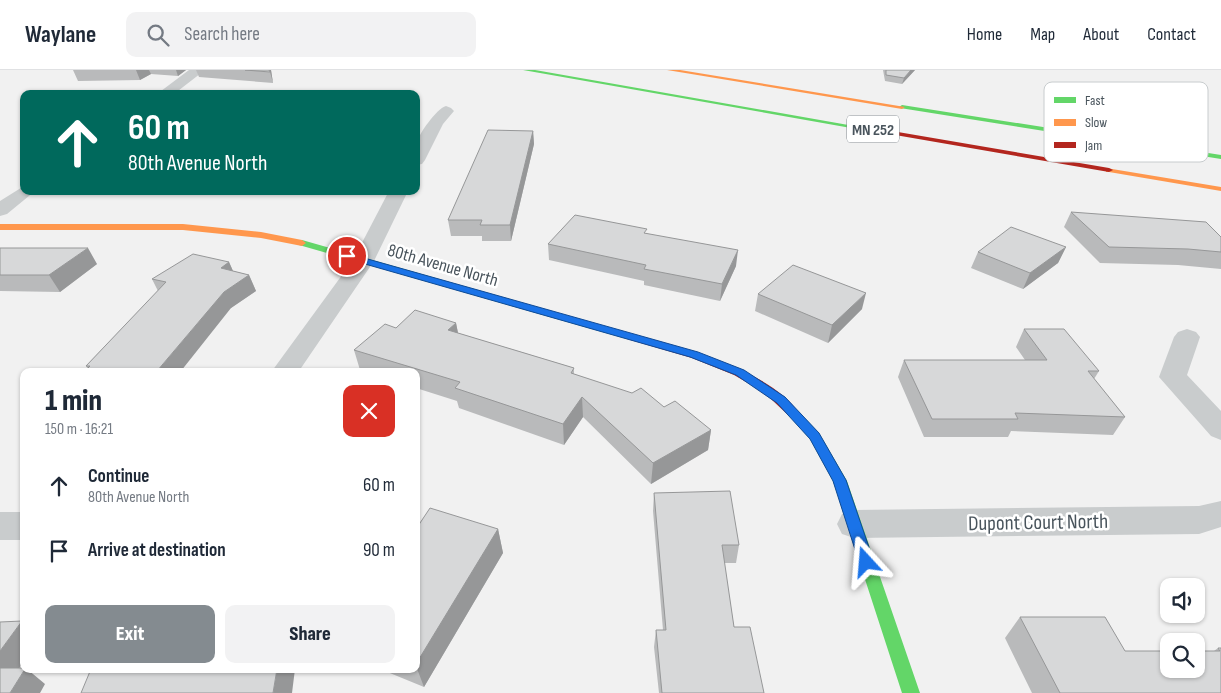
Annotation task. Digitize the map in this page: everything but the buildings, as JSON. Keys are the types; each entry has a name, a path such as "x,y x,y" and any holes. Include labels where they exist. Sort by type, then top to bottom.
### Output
{"main road":[{"name":"MN 252","path":"526,70 1044,159"},
{"name":"MN 252","path":"670,70 1044,129"},
{"name":"MN 252","path":"1208,155 1221,157"},
{"name":"MN 252","path":"1063,162 1221,189"},
{"name":"80th Avenue North","path":"0,227 184,227 223,230 299,242 694,355 740,372 781,400 815,436 840,480 911,693"}],"street":[{"path":"170,90 198,70"},
{"path":"420,153 436,123 446,111"},
{"path":"0,210 21,195"},
{"path":"287,368 363,261 397,195"},
{"path":"1187,337 1173,377 1221,430"},
{"name":"Dupont Court North","path":"854,524 1198,520 1221,514"},
{"path":"0,526 20,526"}],"traffic: fast":[{"path":"526,70 851,126"},
{"path":"902,107 1044,129"},
{"path":"1208,155 1221,157"},
{"path":"302,243 631,337"},
{"path":"792,412 815,436 840,481 911,693"}],"traffic: slow":[{"path":"670,70 902,107"},
{"path":"1109,170 1221,189"},
{"path":"0,227 183,227 261,235 302,243"}],"traffic: jam":[{"path":"851,126 1044,159"},
{"path":"1062,162 1109,170"},
{"path":"631,337 696,356 738,373 757,384 792,412"}],"route":[{"path":"347,256 694,355 740,372 781,400 815,436 840,480 866,562"}]}
